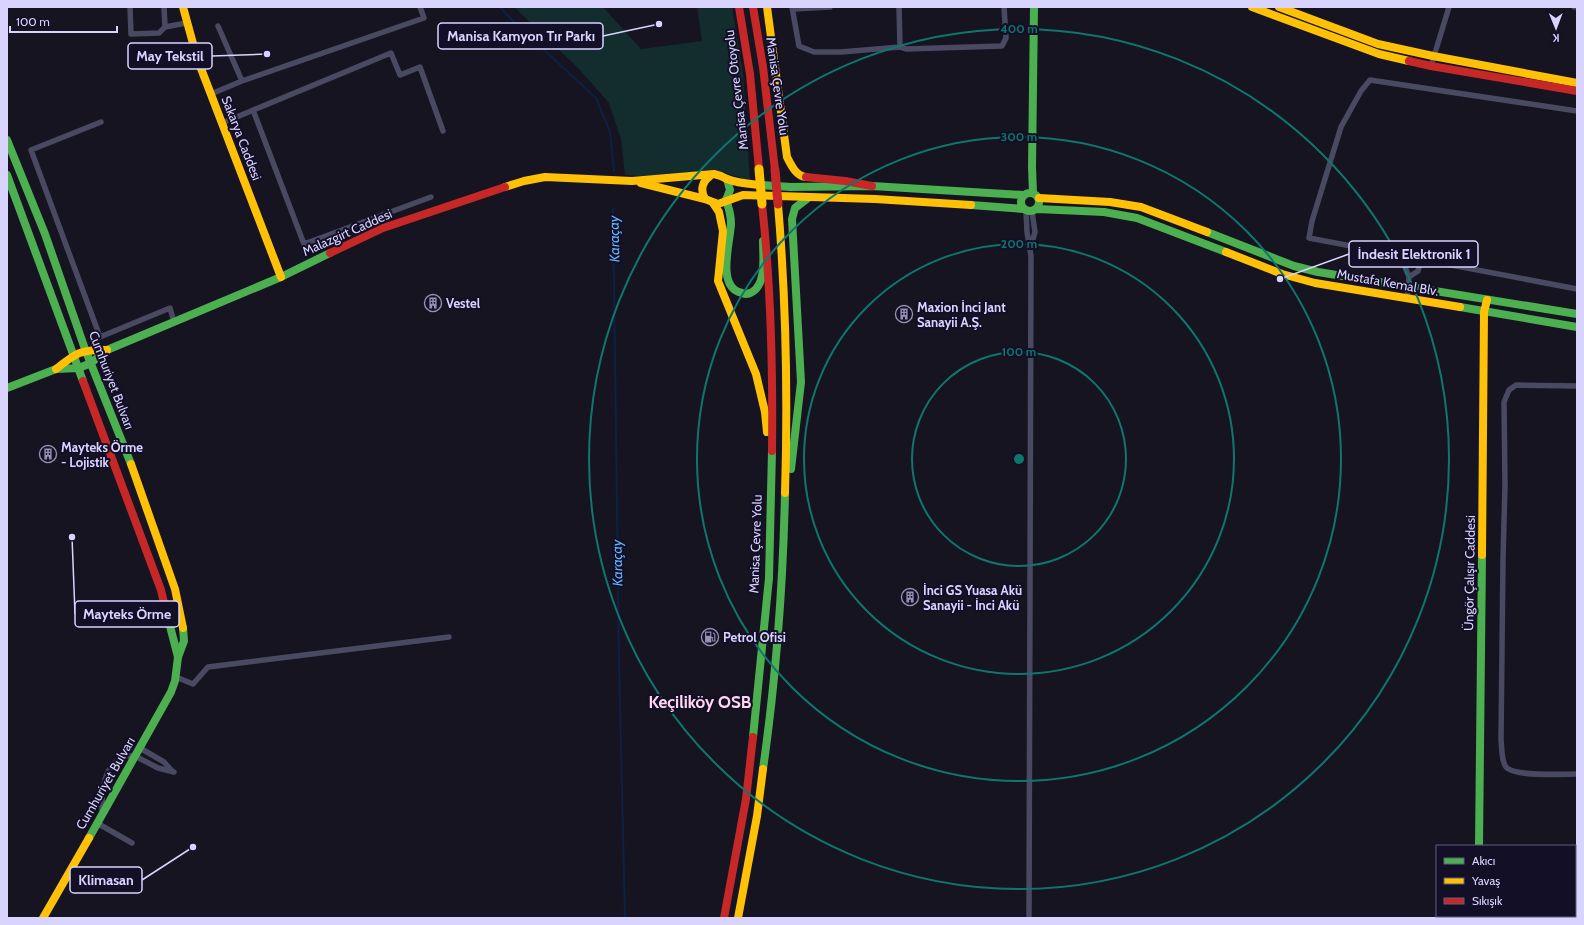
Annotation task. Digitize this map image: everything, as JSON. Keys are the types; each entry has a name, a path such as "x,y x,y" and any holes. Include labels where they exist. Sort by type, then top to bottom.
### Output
{"main road":[{"name":"Sakarya Caddesi","path":"183,7 197,58 281,277"},
{"name":"Manisa Çevre Otoyolu","path":"739,7 750,74 759,169"},
{"name":"Manisa Çevre Yolu","path":"738,918 759,801 776,656 786,499 787,352 781,235 775,170 753,7"},
{"path":"767,7 787,157 793,169 803,176 846,181 872,186"},
{"path":"1031,195 1040,203 1030,210 1021,204 1031,195 1034,7"},
{"path":"1252,7 1379,54 1431,66 1577,91"},
{"path":"1279,7 1378,44 1577,83"},
{"name":"Cumhuriyet Bulvarı","path":"7,140 45,234 85,349 137,480 175,589 182,622 184,641 178,657 176,677 171,692 43,918"},
{"name":"Manisa Çevre Yolu","path":"724,918 746,799 759,689 769,578 773,378 768,250 763,220 759,169"},
{"path":"632,181 719,175 727,179 749,184 791,187 872,186"},
{"path":"710,176 703,182 701,191 718,210 723,220 724,233 717,270 718,281 757,377 765,403 770,493"},
{"name":"Cumhuriyet Bulvarı","path":"8,177 161,590 178,657"},
{"name":"Malazgirt Caddesi","path":"107,350 281,277 383,228 524,181 545,177 632,181"},
{"path":"632,181 718,204 726,200 729,196 730,187 727,179"},
{"name":"Mustafa Kemal Blv.","path":"872,186 1031,195 1110,202 1141,207 1294,266 1318,272 1409,282 1487,300 1577,314"},
{"name":"Mustafa Kemal Blv.","path":"726,200 743,195 875,199 1030,210 1104,212 1137,218 1296,278 1315,283 1577,328"},
{"path":"786,499 793,458 801,382 792,219 796,208 808,198"},
{"path":"726,200 729,206 731,229 726,271 727,281 731,288 739,293 753,293 760,287 762,277 763,220"},
{"name":"Üngör Çalışır Caddesi","path":"1479,845 1484,312 1487,300"},
{"path":"7,388 56,369 74,354 85,349 107,350"},
{"path":"56,369 79,368 91,363 107,350"},
{"path":"123,485 137,480"}],"street":[{"path":"130,7 131,34 159,33 165,27 186,22"},
{"path":"164,7 165,27"},
{"path":"211,94 242,81 424,18 420,7"},
{"path":"830,7 793,8 799,46 814,52 841,52 900,47 906,49 1002,46 1006,38 1004,7"},
{"path":"899,7 900,47"},
{"path":"1431,66 1450,7"},
{"path":"218,26 242,81"},
{"path":"222,123 391,53 400,75 420,68 443,131"},
{"path":"1577,111 1370,80 1361,91 1341,127 1312,221 1309,238 1407,258 1577,289"},
{"path":"253,110 304,244 431,197"},
{"path":"101,122 31,150 100,337 170,308 174,322"},
{"path":"1029,918 1030,248 1027,232 1030,210"},
{"path":"1407,258 1405,267 1409,282 1407,298"},
{"path":"1409,282 1418,271 1421,260"},
{"path":"1577,386 1516,385 1509,390 1504,402 1506,485 1503,574 1501,740 1502,758 1506,767 1512,772 1577,774"},
{"path":"176,677 193,684 208,667 448,637"},
{"path":"132,843 100,819 102,796 106,778 111,767 124,756 138,752 164,762 174,772 158,768 138,752"}],"green space":[{"path":"514,7 603,7 641,49 702,41 697,7 732,7 743,74 750,181 723,172 706,171 665,178 625,175 621,139 609,103 579,69"}],"waterway":[{"name":"Karaçay","path":"500,7 516,24 596,98 610,132 614,171"},
{"name":"Karaçay","path":"613,208 619,661 625,918"}],"traffic: fast":[{"path":"1033,193 1034,7"},
{"path":"7,140 45,234 85,349 131,464"},
{"path":"7,175 83,381"},
{"path":"726,200 730,190 727,179"},
{"path":"760,185 791,187 872,186 1024,195"},
{"path":"1026,193 1034,193 1039,198 1039,202 1037,209 1034,211 1026,211 1021,206 1021,198 1026,193"},
{"path":"791,469 801,382 792,219 795,208 808,198"},
{"path":"726,200 731,218 726,264 727,274 729,283 734,289 744,294 751,293 756,289 761,279 763,273 763,241"},
{"path":"971,205 1024,209"},
{"path":"1037,209 1104,212 1137,218 1226,252"},
{"path":"1207,232 1294,266 1318,272 1577,314"},
{"path":"7,388 56,369 79,368 91,363 107,350 281,277 330,253"},
{"path":"1460,307 1577,327"},
{"path":"753,737 769,578 772,451"},
{"path":"763,769 772,700 778,631 783,562 785,493"},
{"path":"1479,845 1482,555"},
{"path":"164,603 178,657"},
{"path":"89,838 171,692 175,681 178,657 184,641 183,628"}],"traffic: slow":[{"path":"183,7 197,58 281,277"},
{"path":"767,7 787,157 792,167 799,175 806,177"},
{"path":"1252,7 1379,54 1409,61"},
{"path":"1279,7 1378,44 1577,83"},
{"path":"759,169 762,204"},
{"path":"505,187 524,181 545,177 632,181 714,174 743,183 760,185"},
{"path":"705,199 702,189 705,181 710,176"},
{"path":"641,183 705,199 718,204 743,195 875,199 971,205"},
{"path":"1039,198 1110,202 1141,207 1207,232"},
{"path":"713,203 719,212 723,231 718,281 756,374 765,412 767,432"},
{"path":"778,204 786,348 785,493"},
{"path":"1226,252 1282,274 1315,283 1460,307"},
{"path":"1482,555 1484,312 1487,300"},
{"path":"56,369 79,353 91,350 107,350"},
{"path":"131,464 175,589 183,628"},
{"path":"738,918 757,816 763,769"},
{"path":"43,918 89,838"}],"traffic: jam":[{"path":"739,7 750,74 759,169"},
{"path":"753,7 763,67 775,170"},
{"path":"1409,61 1577,91"},
{"path":"775,170 778,204"},
{"path":"806,177 845,181 872,186"},
{"path":"330,253 383,228 505,187"},
{"path":"762,204 768,266 771,328 772,451"},
{"path":"83,381 161,590 164,603"},
{"path":"724,918 746,799 753,737"}],"place":[{"name":"Manisa Kamyon Tır Parkı","path":"659,24"},
{"name":"May Tekstil","path":"267,54"},
{"name":"İndesit Elektronik 1","path":"1280,279"},
{"name":"Vestel","path":"433,303"},
{"name":"Maxion İnci Jant Sanayii A.Ş.","path":"904,314"},
{"name":"Mayteks Örme - Lojistik","path":"48,454"},
{"name":"Mayteks Örme","path":"72,537"},
{"name":"İnci GS Yuasa Akü Sanayii - İnci Akü","path":"910,597"},
{"name":"Petrol Ofisi","path":"710,637"},
{"name":"Klimasan","path":"193,847"}],"district":[{"name":"Keçiliköy OSB","path":"700,702"}]}
